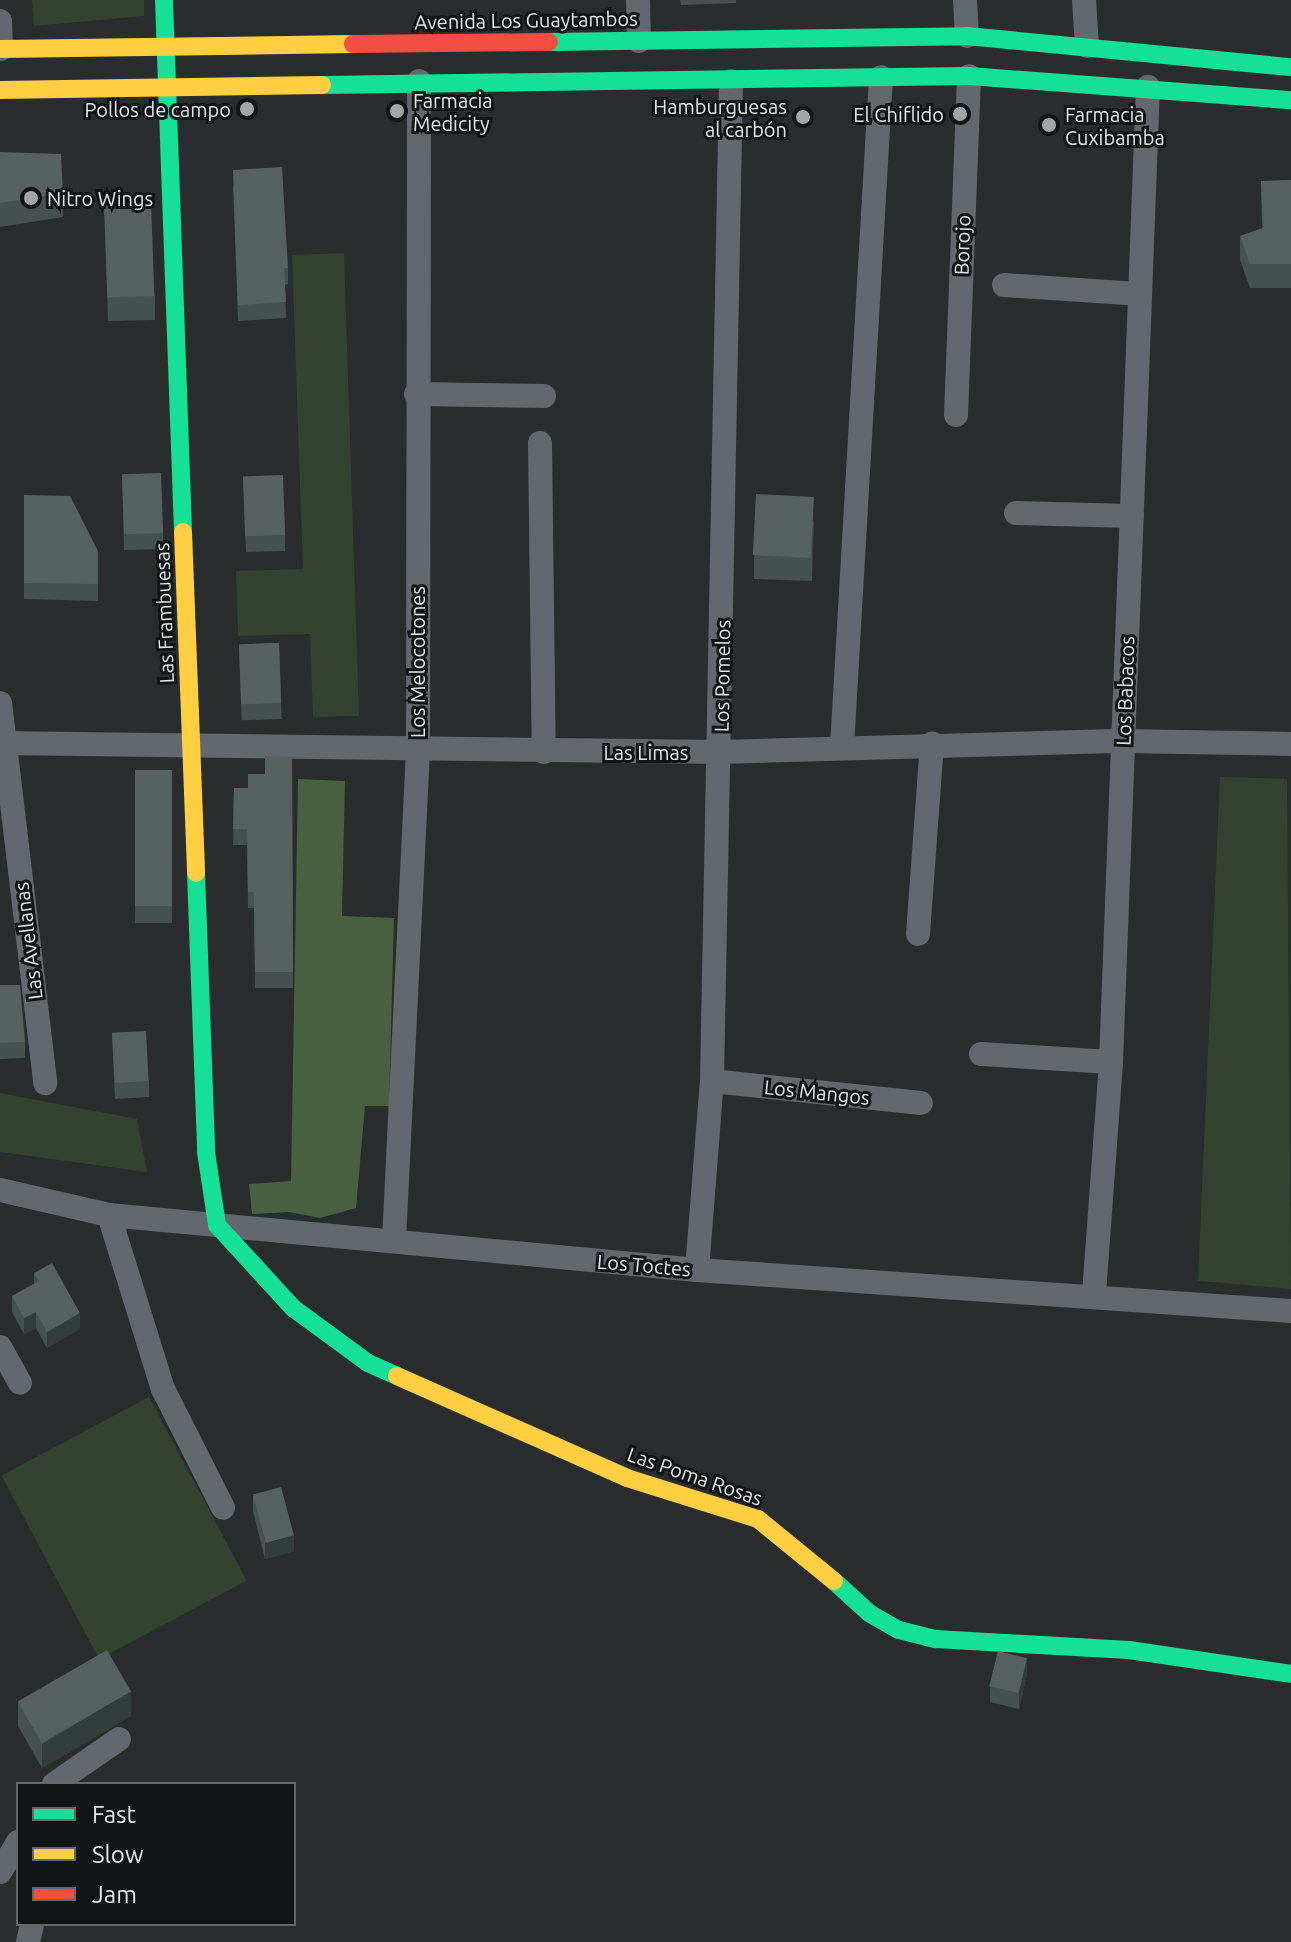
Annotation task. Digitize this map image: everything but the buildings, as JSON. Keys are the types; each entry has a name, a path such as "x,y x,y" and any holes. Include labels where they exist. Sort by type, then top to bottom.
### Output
{"main road":[{"name":"Las Frambuesas","path":"164,0 206,1152 217,1225"},
{"name":"Avenida Los Guaytambos","path":"1,49 967,36 1291,67"},
{"path":"0,90 419,81 731,81 969,76 1291,100"},
{"name":"Las Poma Rosas","path":"217,1225 293,1308 368,1363 627,1478 758,1519 785,1536 869,1613 899,1630 936,1639 1129,1650 1291,1674"}],"street":[{"path":"638,0 639,41"},
{"path":"965,0 967,36"},
{"path":"1084,0 1087,46"},
{"path":"0,21 1,49"},
{"name":"Borojo","path":"956,415 969,76"},
{"path":"842,747 881,77"},
{"name":"Los Melocotones","path":"394,1241 418,751 416,394 419,81"},
{"name":"Los Pomelos","path":"697,1270 712,1081 721,752 731,81"},
{"name":"Los Babacos","path":"1094,1294 1111,1062 1148,87"},
{"path":"1004,285 1138,294"},
{"path":"416,394 544,396"},
{"path":"540,443 544,752"},
{"path":"1016,513 1132,516"},
{"name":"Las Avellanas","path":"0,703 2,743 45,1083"},
{"name":"Las Limas","path":"2,743 190,742 418,751 544,752 721,752 1123,741 1291,744"},
{"path":"918,934 932,744"},
{"path":"981,1054 1111,1062"},
{"name":"Los Mangos","path":"712,1081 921,1103"},
{"name":"Los Toctes","path":"0,1190 109,1215 697,1270 1094,1294 1291,1311"},
{"path":"109,1215 163,1389 223,1508"},
{"path":"0,1347 20,1383"},
{"path":"57,1782 119,1739"},
{"path":"16,1845 0,1873 16,1885"}],"green space":[{"path":"32,0 144,0 144,16 34,26"},
{"path":"344,253 359,716 313,717 310,634 238,636 236,571 303,569 292,255"},
{"path":"1220,777 1287,779 1291,1289 1198,1281"},
{"path":"298,779 345,781 342,916 394,918 389,1106 365,1106 356,1208 320,1218 289,1212 252,1214 249,1184 291,1181"},
{"path":"0,1093 137,1119 147,1172 0,1152"},
{"path":"149,1397 247,1581 99,1659 2,1475"}],"traffic: fast":[{"path":"164,0 183,532"},
{"path":"549,42 967,36 1291,67"},
{"path":"322,85 969,76 1291,100"},
{"path":"196,873 206,1152 217,1225 293,1308 368,1363 397,1376"},
{"path":"834,1581 869,1613 899,1630 936,1639 1129,1650 1291,1674"}],"traffic: slow":[{"path":"0,49 353,44"},
{"path":"0,90 322,85"},
{"path":"183,532 196,873"},
{"path":"397,1376 627,1478 758,1519 834,1581"}],"traffic: jam":[{"path":"353,44 549,42"}],"place":[{"name":"Pollos de campo","path":"247,109"},
{"name":"Farmacia Medicity","path":"397,111"},
{"name":"El Chiflido","path":"960,114"},
{"name":"Hamburguesas al carbón","path":"803,117"},
{"name":"Farmacia Cuxibamba","path":"1049,125"},
{"name":"Nitro Wings","path":"31,198"}]}
